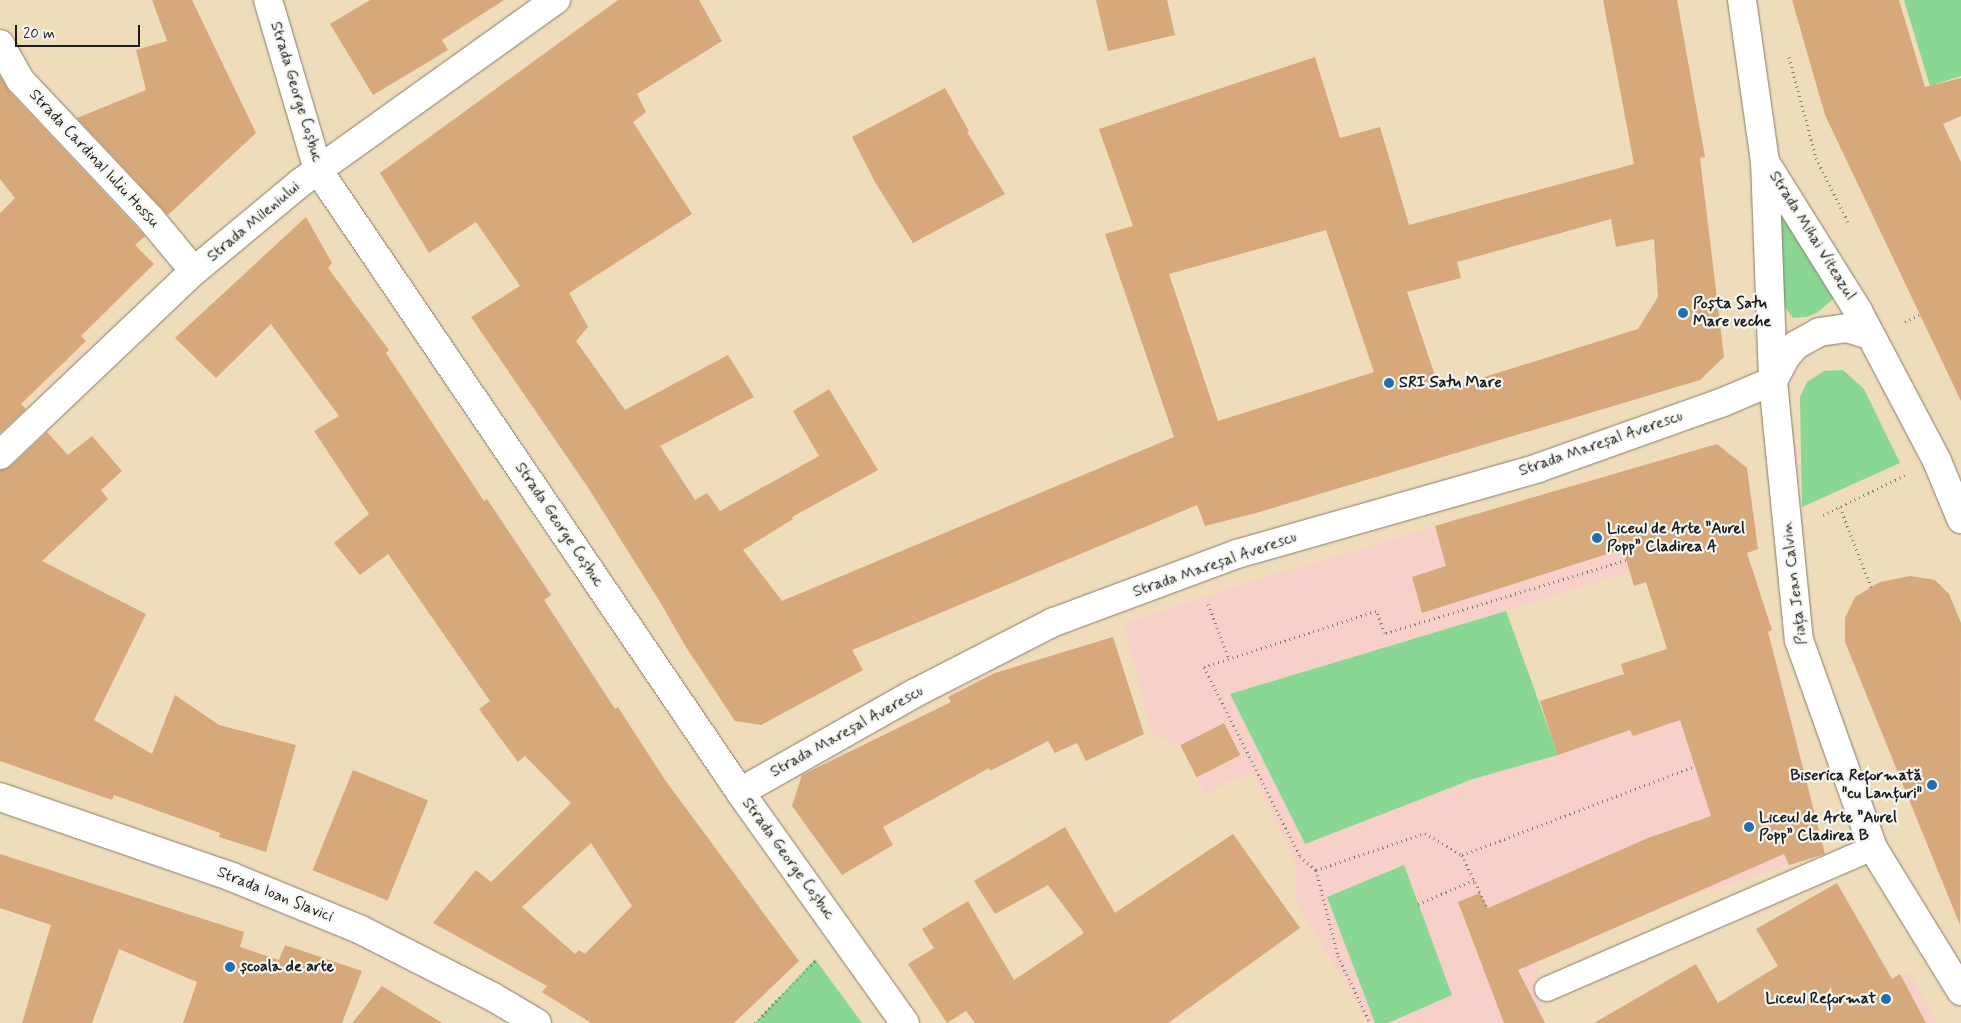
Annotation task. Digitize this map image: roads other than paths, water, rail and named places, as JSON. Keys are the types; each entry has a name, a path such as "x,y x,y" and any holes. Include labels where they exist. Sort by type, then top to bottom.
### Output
{"street":[{"name":"Strada George Coșbuc","path":"268,0 318,170 740,792 905,1023"},
{"name":"Strada Mileniului","path":"0,455 194,271 318,170 556,0"},
{"name":"Strada Mihai Viteazul","path":"1742,0 1765,161 1773,381"},
{"name":"Strada Cardinal Iuliu Hossu","path":"0,44 20,80 150,218 194,271"},
{"name":"Strada Mihai Viteazul","path":"1765,161 1858,311 1870,335"},
{"path":"1773,381 1785,358 1796,345 1819,332 1847,328 1870,335 1937,461 1961,519"},
{"name":"Strada Mareșal Averescu","path":"740,792 915,693 1054,622 1236,554 1538,468 1721,403 1773,381"},
{"name":"Piața Jean Calvin","path":"1773,381 1799,640 1873,848 1961,991"},
{"name":"Strada Ioan Slavici","path":"0,796 232,877 362,930 494,998 537,1023"}],"lane":[{"path":"1547,989 1873,848"}],"place":[{"name":"Poșta Satu Mare veche","path":"1683,313"},
{"name":"SRI Satu Mare","path":"1389,383"},
{"name":"Liceul de Arte ”Aurel Popp” Cladirea A","path":"1597,538"},
{"name":"Biserica Reformată \"cu Lanțuri\"","path":"1932,785"},
{"name":"Liceul de Arte ”Aurel Popp” Cladirea B","path":"1749,827"},
{"name":"școala de arte","path":"230,967"},
{"name":"Liceul Reformat","path":"1886,999"}]}
